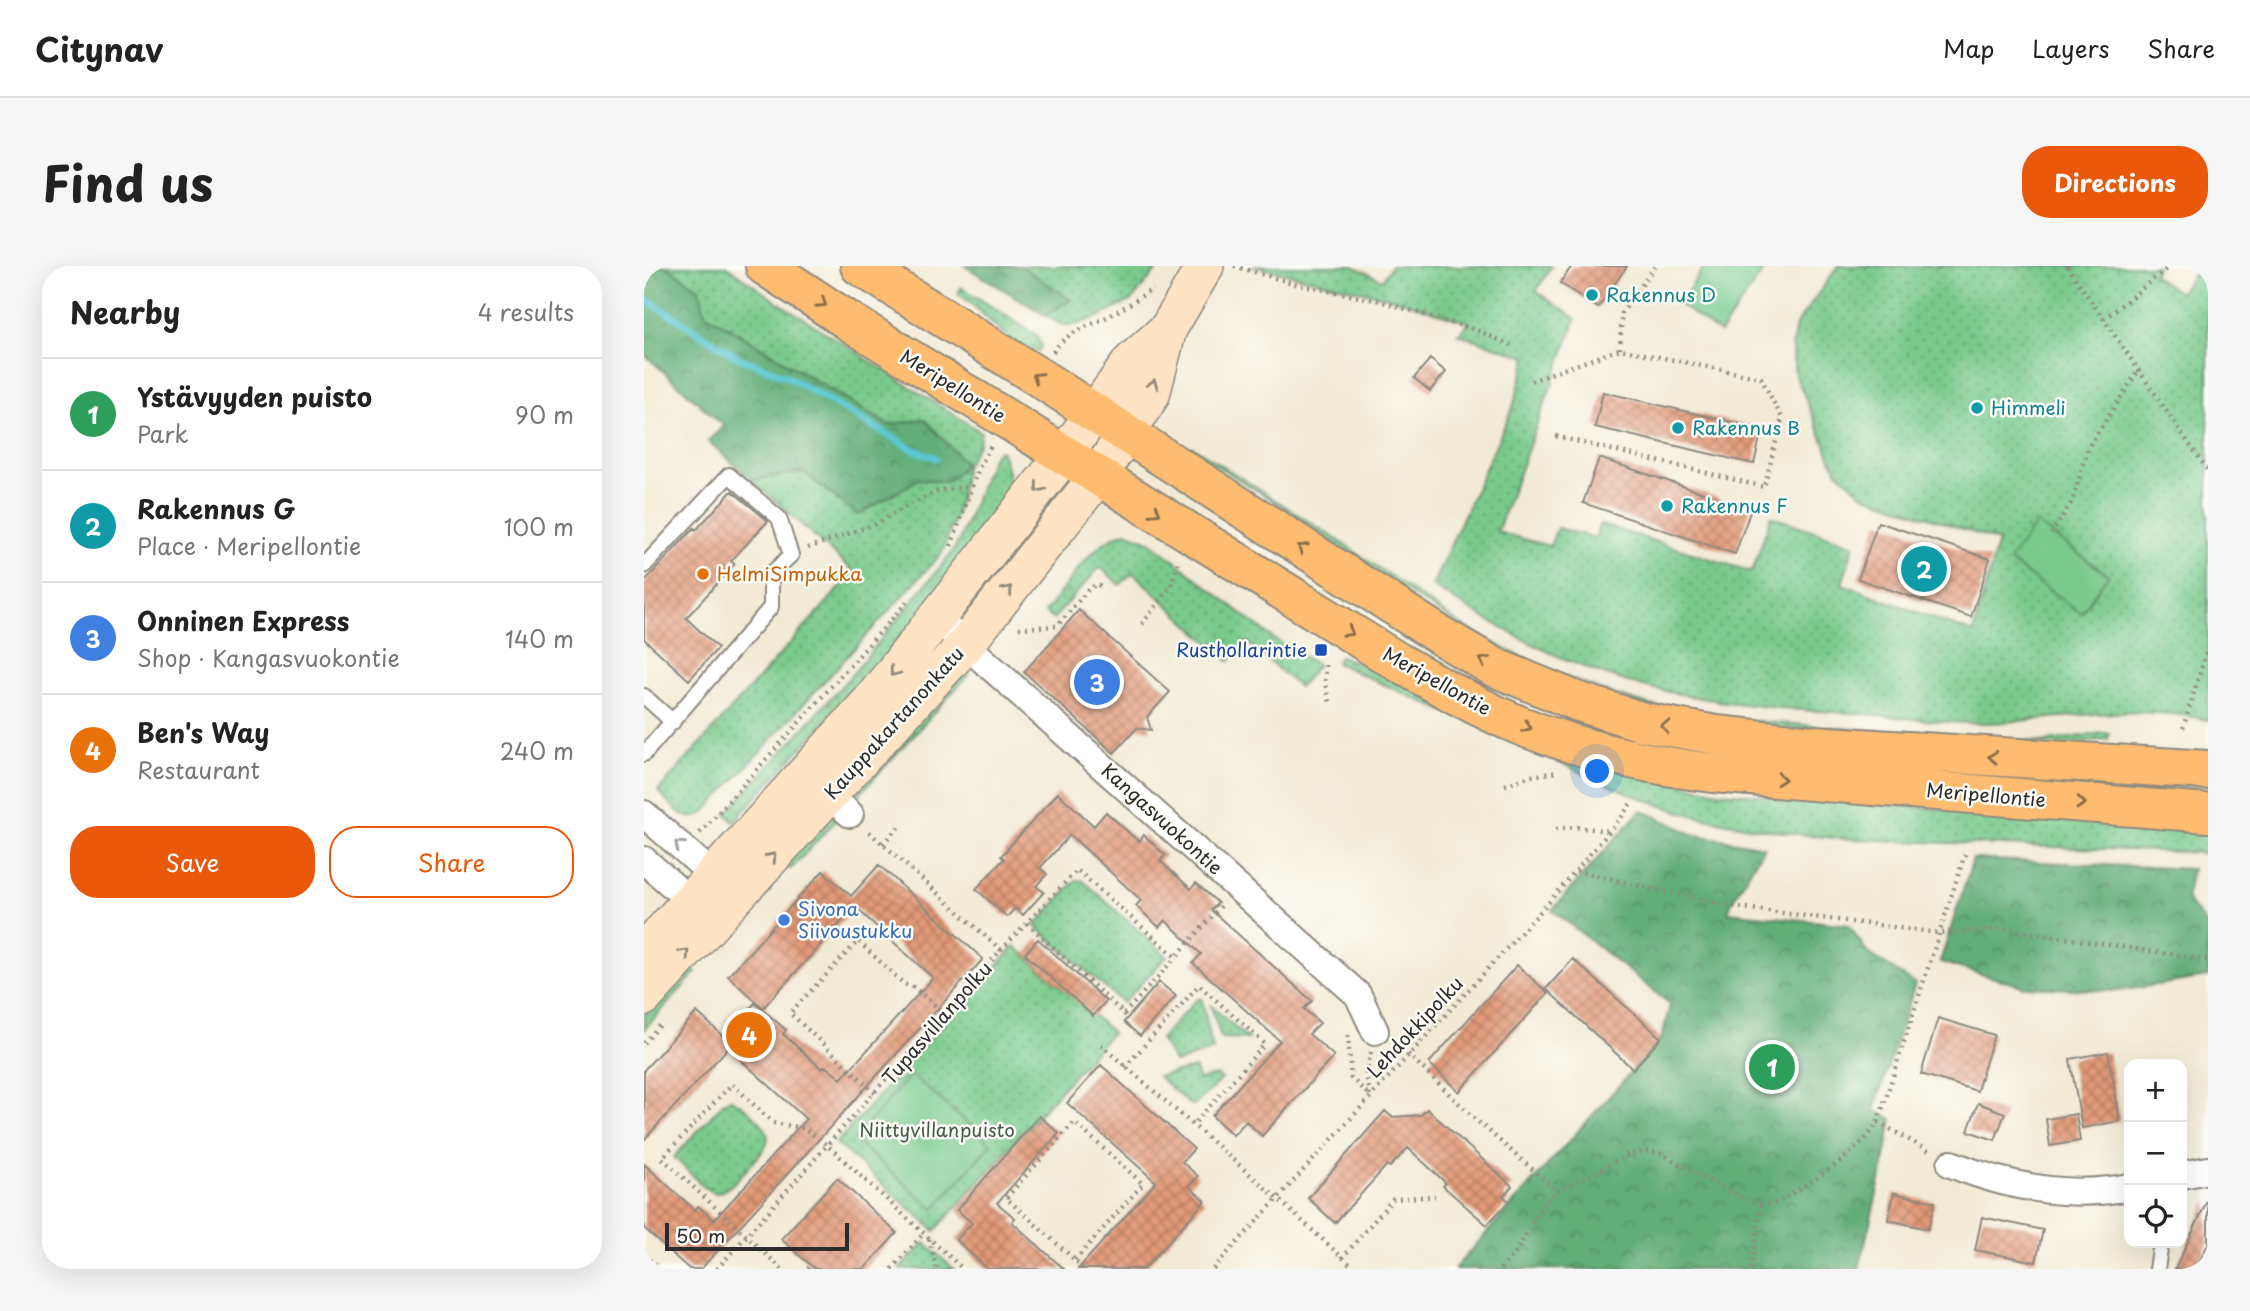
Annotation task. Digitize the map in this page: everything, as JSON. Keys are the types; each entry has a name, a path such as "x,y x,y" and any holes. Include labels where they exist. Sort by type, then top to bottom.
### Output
{"main road":[{"name":"Meripellontie","path":"765,266 1064,455 1438,685 1522,726 1617,756 1672,768 2208,813"},
{"name":"Meripellontie","path":"860,266 1401,611 1494,667 1576,701 1643,722 1756,740 2208,771"},
{"path":"1110,424 1131,362 1168,330 1205,266"},
{"name":"Kauppakartanonkatu","path":"644,997 710,895 872,701 923,608 1064,455 1110,424"},
{"name":"Kauppakartanonkatu","path":"644,952 710,895 839,805 1098,476 1110,424"}],"street":[{"name":"Kangasvuokontie","path":"923,608 1358,995 1375,1031"},
{"path":"644,814 710,895"},
{"path":"644,860 710,895"},
{"path":"1951,1164 1988,1179 2053,1191 2087,1191 2124,1187"},
{"path":"2187,1174 2208,1170"}],"lane":[{"path":"644,566 729,475 779,518 791,555 771,574 771,607 644,754"},
{"path":"644,696 673,722"},
{"path":"2157,1269 2160,1248"}],"path":[{"path":"1233,266 1299,285 1380,301 1476,330 1511,345"},
{"path":"1620,349 1622,313 1655,266"},
{"path":"2067,266 2208,471"},
{"path":"2104,319 2171,266"},
{"path":"1061,340 1078,329 1110,316 1153,289"},
{"path":"1531,381 1620,349 1762,378 1782,418 1764,487 1555,436"},
{"path":"2051,534 2072,502 2089,446 2138,371"},
{"path":"946,552 953,543 978,471 993,442"},
{"path":"791,555 875,524 922,498 943,490 973,486"},
{"path":"1143,624 1170,588 1178,561"},
{"path":"1019,628 1056,626 1088,590 1097,584 1102,588"},
{"path":"700,834 923,608"},
{"path":"2183,728 2208,647"},
{"path":"1326,665 1325,684 1330,702"},
{"path":"1505,785 1544,773 1569,772"},
{"name":"Lehdokkipolku","path":"1213,1269 1576,872 1633,800"},
{"name":"Tupasvillanpolku","path":"718,1269 1001,950 839,805"},
{"path":"883,844 901,824"},
{"path":"1556,829 1575,827 1610,832"},
{"path":"1500,1269 1517,1252 1542,1206 1557,1191 1628,1154 1648,1151 1660,1153 1761,1204 1782,1200 1837,1163 1868,1138 1878,1122 1966,851"},
{"path":"1001,950 1077,870 1175,957"},
{"path":"1576,872 1729,906 1939,933 2006,929 2208,960"},
{"path":"1027,923 1124,1013 1227,900"},
{"path":"875,1093 790,1013 858,941 904,984 913,987 945,1014"},
{"path":"1125,1067 1199,985 1265,1044 1193,1125"},
{"path":"1370,1096 1366,1074 1375,1031"},
{"path":"1101,1045 1278,1198 1354,1269"},
{"path":"1408,1054 1475,1119 1557,1191"},
{"path":"1351,1078 1370,1096"},
{"path":"782,1269 662,1158 732,1084 773,1123 804,1128 828,1146 963,1269"},
{"path":"1075,1261 1143,1184 1074,1122 1006,1198 1075,1261 1084,1269"},
{"path":"1878,1122 1951,1164"},
{"path":"1342,1258 1393,1199 1435,1196"},
{"path":"1751,1269 1761,1204"},
{"path":"892,1269 924,1233"},
{"path":"929,1238 937,1269"},
{"path":"644,1255 660,1269"}],"green space":[{"path":"644,266 665,266 699,288 705,313 888,425 925,419 966,465 947,482 919,479 858,515 803,472 752,480 708,441 724,426 644,354"},
{"path":"665,266 727,266 770,297 981,432 979,443 966,465 957,511 942,553 703,814 696,817 679,812 658,791 854,572 752,480 803,472 858,515 919,478 947,482 925,419 888,425 705,313 699,288"},
{"path":"965,266 1021,266 1071,300 1045,315"},
{"path":"1021,266 1160,266 1132,300 1101,316 1075,325 1062,325 1045,315 1070,300"},
{"path":"1253,266 1353,266 1382,280 1391,266 1552,266 1536,291 1576,319 1497,532 1550,546 1557,528 1595,538 1600,524 1752,572 1771,516 1854,545 1842,584 1973,633 1998,541 1863,495 1836,470 1795,374 1792,346 1796,325 1838,266 2158,266 2153,274 2179,293 2194,274 2208,276 2208,720 2180,715 2125,713 1970,723 1768,707 1705,699 1643,686 1588,669 1542,649 1432,586 1513,407 1527,357 1458,334 1469,323 1399,300"},
{"path":"1705,266 1756,266 1763,271 1720,333 1679,304"},
{"path":"961,287 1036,335 1041,346 1038,352 1017,344 1007,336 958,294"},
{"path":"1189,447 1193,447 1341,542 1463,626 1552,672 1506,654 1393,583"},
{"path":"999,450 1002,451 1008,471 1009,489 998,517 902,637 734,822 726,814 856,670 950,555 959,541 992,458"},
{"path":"2036,523 2108,575 2081,613 2009,561"},
{"path":"1126,532 1149,541 1274,639 1318,665 1299,687 1247,642 1229,661 1133,573 1120,585 1100,567 1053,619 1045,612 1101,545"},
{"path":"1340,656 1388,675 1445,706 1443,711 1336,663"},
{"path":"969,674 851,804 844,797 959,677"},
{"path":"1592,687 1650,705 1719,717 1777,723 2042,742 2109,733 2108,739 2059,745 1765,727 1647,708"},
{"path":"1532,750 1718,792 2208,831 2208,853 1846,839 1769,830 1711,820 1671,809 1611,786"},
{"path":"1641,810 1693,834 1764,847 1728,912 1849,925 1867,952 1915,984 1874,1110 1892,1119 1859,1269 1454,1269 1662,1038 1670,1004 1552,910"},
{"path":"832,811 838,818 792,868 781,864"},
{"path":"1973,859 2192,869 2186,899 2208,926 2208,977 2119,991 2025,987 1940,962"},
{"path":"1076,880 1082,880 1167,956 1123,1003 1035,926"},
{"path":"770,886 771,890 717,951 709,955 701,953"},
{"name":"Niittyvillanpuisto","path":"1015,946 1112,1032 935,1231 836,1143"},
{"path":"688,967 696,972 644,1030 644,1016"},
{"path":"1200,998 1213,1050 1175,1063 1160,1039"},
{"path":"1211,1006 1248,1039 1221,1038"},
{"path":"1195,1068 1198,1080 1217,1075 1222,1079 1194,1105 1189,1104 1158,1076"},
{"path":"911,1074 991,1144 934,1209 854,1140"},
{"path":"730,1099 742,1105 761,1123 766,1130 767,1143 735,1182 714,1193 704,1187 674,1157 724,1102"},
{"path":"925,1243 954,1269 899,1269"}],"building":[{"name":"Rakennus D","path":"1572,266 1627,266 1598,308 1560,283"},
{"path":"1430,359 1446,372 1430,391 1414,378"},
{"name":"Rakennus B","path":"1603,392 1762,429 1754,464 1595,427"},
{"name":"Rakennus F","path":"1599,458 1751,509 1735,554 1583,503"},
{"path":"732,491 768,521 731,561 735,564 686,618 718,648 689,680 644,639 644,582"},
{"path":"1878,522 1990,559 1971,617 1858,579"},
{"path":"1079,610 1170,692 1147,717 1151,730 1137,728 1114,753 1024,672"},
{"path":"1058,793 1094,826 1106,812 1139,842 1144,835 1165,855 1160,861 1191,889 1196,883 1218,903 1211,910 1312,1001 1304,1009 1320,1023 1309,1034 1334,1056 1262,1136 1246,1121 1233,1135 1212,1116 1280,1041 1193,963 1201,954 1165,920 1159,927 1136,906 1141,900 1070,835 1040,868 1047,874 1036,886 1044,892 1023,915 1015,908 1007,917 976,889 1004,859 1001,856"},
{"path":"879,865 983,959 701,1269 689,1269 644,1228 644,1164 695,1210 698,1206 714,1220 806,1119 728,1048 644,1140 644,1070 697,1012 724,1037 755,1003 786,1030 783,1034 822,1069 825,1066 841,1079 933,978 855,907 763,1008 728,976 823,871 851,896"},
{"path":"1038,939 1106,1001 1093,1016 1025,954"},
{"path":"1573,959 1661,1038 1633,1069 1546,989"},
{"path":"1517,965 1548,993 1459,1092 1429,1063"},
{"path":"1159,982 1176,996 1140,1036 1124,1022"},
{"path":"1938,1018 1994,1035 1977,1091 1921,1074"},
{"path":"2108,1052 2120,1121 2082,1128 2070,1059"},
{"path":"1101,1065 1194,1149 1182,1162 1198,1176 1189,1186 1205,1201 1144,1269 1078,1269 1156,1182 1067,1103"},
{"path":"1978,1103 2005,1113 1995,1140 1968,1131"},
{"path":"1427,1109 1512,1186 1503,1196 1509,1201 1487,1225 1443,1186 1446,1183 1408,1148 1390,1167 1387,1165 1335,1223 1308,1198 1385,1111 1392,1117 1421,1115"},
{"path":"2076,1114 2080,1141 2050,1146 2046,1119"},
{"path":"1039,1116 1059,1133 997,1203 1015,1218 1012,1222 1064,1269 988,1269 956,1240 972,1223 957,1210"},
{"path":"837,1178 897,1233 864,1269 815,1269 781,1239"},
{"path":"1894,1193 1935,1202 1928,1229 1888,1220"},
{"path":"2208,1199 2208,1244 2196,1269 2175,1269"},
{"path":"1982,1217 2043,1230 2036,1262 1975,1250"}],"waterway":[{"path":"644,298 739,358 786,376 912,449 936,458"}],"place":[{"name":"Rakennus D","path":"1592,295"},
{"name":"Himmeli","path":"1977,408"},
{"name":"Rakennus B","path":"1678,428"},
{"name":"Rakennus F","path":"1667,506"},
{"name":"Rakennus G","path":"1924,569"},
{"name":"HelmiSimpukka","path":"703,574"},
{"name":"Rusthollarintie","path":"1321,650"},
{"name":"Onninen Express","path":"1097,682"},
{"name":"Sivona Siivoustukku","path":"784,920"},
{"name":"Ben's Way","path":"749,1035"},
{"name":"Ystävyyden puisto","path":"1772,1067"}]}
